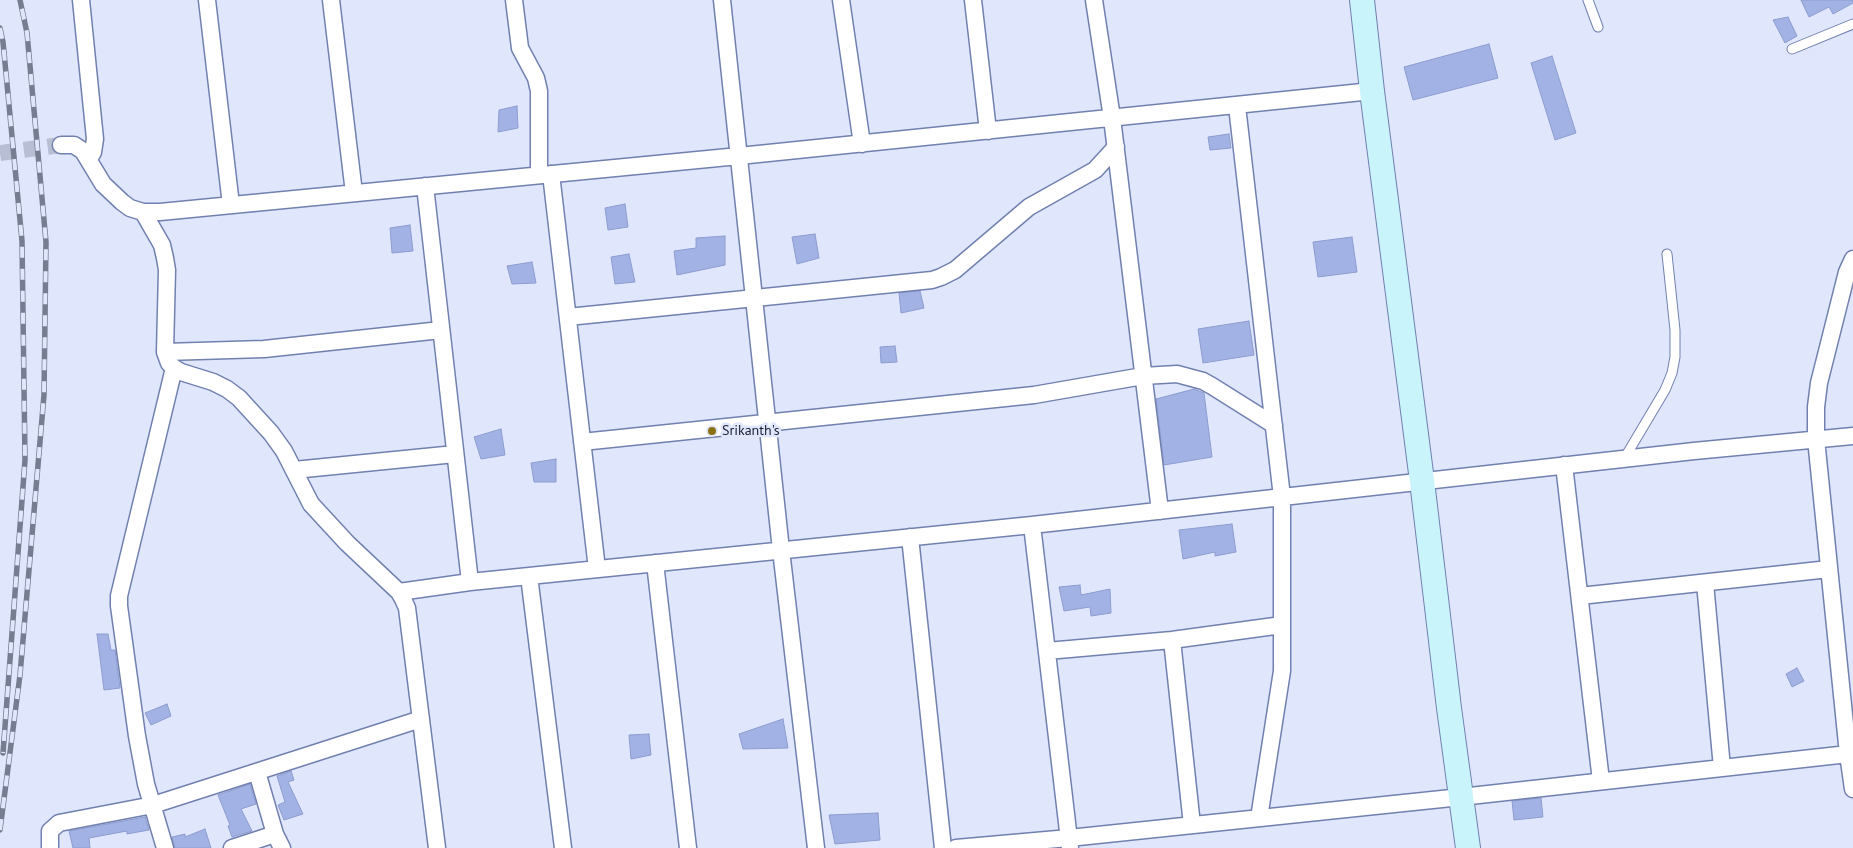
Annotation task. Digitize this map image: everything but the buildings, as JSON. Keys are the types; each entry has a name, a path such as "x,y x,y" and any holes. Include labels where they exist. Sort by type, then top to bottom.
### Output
{"main road":[{"path":"1362,0 1468,848"}],"street":[{"path":"81,0 94,139 93,152 89,159"},
{"path":"207,0 231,205"},
{"path":"331,0 354,193"},
{"path":"514,0 520,48 536,78 539,91 545,175 568,317 597,569"},
{"path":"722,0 781,550 816,848"},
{"path":"841,0 862,144"},
{"path":"973,0 988,131"},
{"path":"1094,0 1116,148 1160,511"},
{"path":"61,145 77,146 89,159 111,194 130,208 143,212 160,212 862,144 1372,91"},
{"path":"1237,106 1282,497 1281,683 1259,818"},
{"path":"568,317 932,280 949,274 1029,207 1095,170 1116,148"},
{"path":"425,186 470,582"},
{"path":"143,212 162,245 165,258 167,270 165,352 169,362 174,368 213,382 239,398 271,433 284,451 311,504 347,543 399,592 407,608 436,848"},
{"path":"1853,260 1847,272 1819,383 1816,407 1816,439 1853,790"},
{"path":"165,352 264,349 441,330"},
{"path":"166,848 146,784 118,606 174,368"},
{"path":"582,442 1034,395 1143,376 1177,374 1203,381 1274,425"},
{"path":"399,592 470,582 1032,525 1564,465 1853,436"},
{"path":"294,470 455,454"},
{"path":"1564,465 1601,781"},
{"path":"1032,525 1069,843"},
{"path":"910,537 943,848"},
{"path":"655,563 688,848"},
{"path":"1580,596 1829,570"},
{"path":"529,576 564,848"},
{"path":"1705,582 1722,768"},
{"path":"1047,651 1172,640 1282,625"},
{"path":"1172,640 1192,825"},
{"path":"50,848 50,831 59,823 153,805 421,719"},
{"path":"956,848 1069,843 1192,825 1848,754"},
{"path":"232,848 279,841 257,772"}],"lane":[{"path":"1588,0 1598,27"},
{"path":"1792,49 1853,24"},
{"path":"1624,459 1664,390 1672,373 1676,357 1667,254"}],"tunnel":[{"path":"0,153 61,145"}],"railway":[{"path":"0,830 20,675 44,395 46,242 27,33 20,0"},
{"path":"0,28 3,42 22,241 25,460 3,753"}],"place":[{"name":"Srikanth's","path":"712,431"}]}
